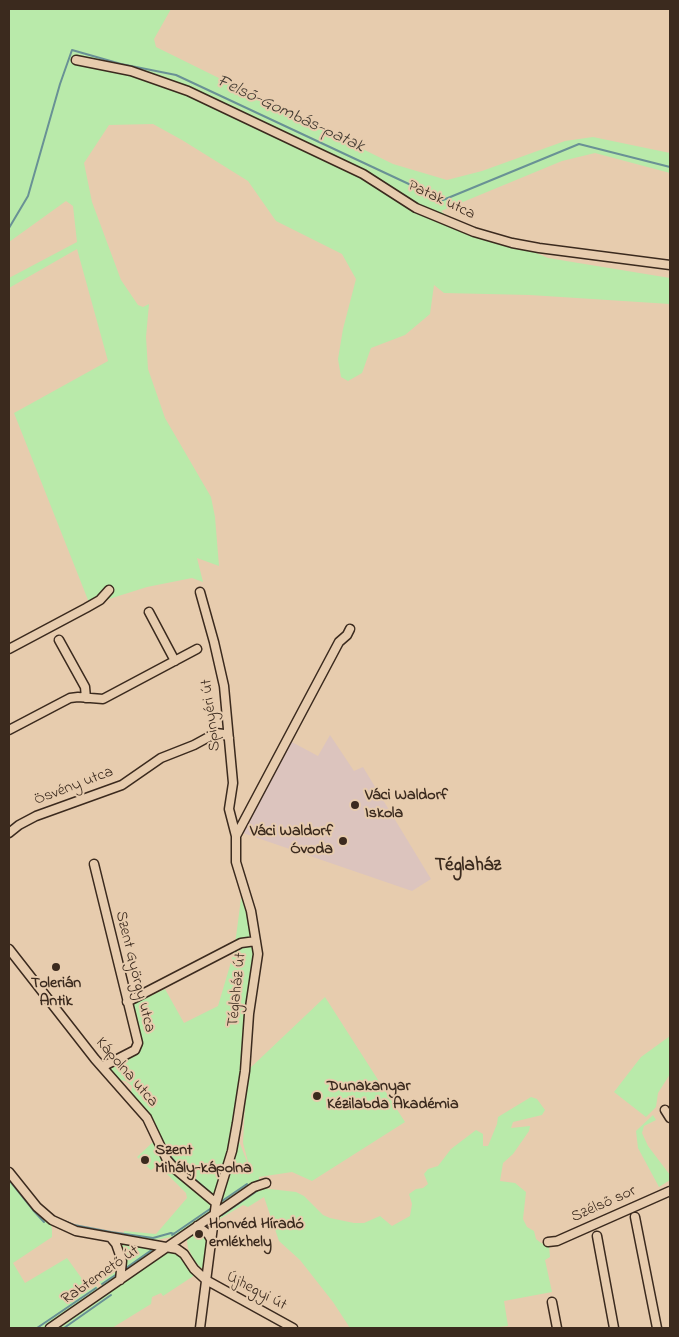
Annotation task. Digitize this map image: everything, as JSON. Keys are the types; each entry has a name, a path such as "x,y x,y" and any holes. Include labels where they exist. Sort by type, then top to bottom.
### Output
{"street":[{"name":"Patak utca","path":"76,60 131,71 188,91 363,174 416,208 474,232 512,243 539,248 670,265"},
{"path":"9,649 100,600 109,590"},
{"name":"Spinyéri út","path":"200,592 224,686 234,783 229,809 236,836"},
{"path":"149,612 175,661"},
{"name":"Téglaház út","path":"216,1203 232,1151 237,1123 245,1072 249,1014 258,954 251,911 236,862 236,836 338,642 347,635 350,629"},
{"path":"59,640 85,687 86,698"},
{"path":"9,730 70,698 103,699 197,649"},
{"name":"Ösvény utca","path":"9,833 18,825 42,813 122,785 161,758 216,734 224,734 228,738"},
{"name":"Szent György utca","path":"94,864 137,1046 135,1050 102,1067"},
{"path":"127,1002 241,943 256,941"},
{"name":"Kápolna utca","path":"9,949 102,1067 147,1118 168,1160 216,1203"},
{"path":"665,1110 670,1118"},
{"path":"9,1172 37,1207 52,1220 76,1231 168,1246 184,1254"},
{"name":"Rabtemető út","path":"50,1328 254,1187 266,1183"},
{"name":"Szélső sor","path":"548,1242 557,1241 670,1191"},
{"path":"200,1328 216,1203"},
{"path":"635,1217 657,1328"},
{"path":"196,1226 208,1234 212,1241"},
{"path":"184,1254 186,1234"},
{"path":"597,1236 614,1328"},
{"path":"110,1238 119,1251 122,1261 120,1280"},
{"name":"Újhegyi út","path":"184,1254 194,1269 206,1280 293,1328"},
{"path":"552,1302 557,1328"}],"shaded area":[{"path":"330,735 354,771 363,767 431,879 412,891 240,832 290,741 318,756"}],"green space":[{"path":"9,9 171,9 154,39 156,47 393,164 447,180 482,171 565,141 593,137 670,153 670,173 595,153 562,161 441,211 465,231 527,249 548,258 670,278 670,304 530,295 444,293 434,285 430,314 405,335 371,348 362,373 348,381 341,377 338,359 343,329 356,279 342,254 276,221 248,181 182,140 153,124 109,125 84,163 92,202 121,280 138,305 143,307 149,304 146,337 148,369 165,418 211,497 215,517 219,566 197,558 203,582 192,578 147,587 90,605 14,413 108,361 77,249 9,288 9,278 77,242 73,206 66,201 9,242"},
{"path":"242,891 256,940 242,1066 229,1150 216,1190 213,1194 210,1194 172,1160 166,1152 152,1120 131,1095 132,1086 112,1075 110,1070 115,1065 140,1051 141,1044 132,1008 135,1003 165,989 184,1023 218,1006 234,952"},
{"name":"Dunakanyar Kézilabda Akadémia","path":"325,997 405,1122 312,1181 292,1172 259,1177 259,1180 218,1208 221,1194 230,1175 238,1139 250,1169 243,1143 247,1071"},
{"path":"670,1036 670,1074 658,1093 656,1107 646,1117 614,1092 641,1057"},
{"path":"531,1097 537,1099 545,1110 542,1115 513,1122 511,1128 530,1126 529,1131 513,1154 503,1163 500,1181 515,1183 526,1192 523,1219 527,1227 534,1231 536,1239 549,1246 550,1257 545,1260 552,1292 504,1301 508,1326 491,1328 350,1328 333,1302 300,1260 279,1241 264,1197 248,1207 243,1205 218,1220 217,1215 252,1191 261,1188 296,1192 304,1196 323,1215 330,1218 364,1223 380,1216 392,1226 410,1216 412,1204 409,1194 428,1184 424,1174 428,1169 438,1166 451,1149 476,1130 483,1134 483,1146 488,1146 498,1117"},
{"path":"653,1115 656,1120 644,1126 642,1133 648,1146 670,1175 670,1180 659,1187 638,1148 636,1131"},
{"path":"152,1143 155,1143 162,1155 163,1161 151,1170 137,1157"},
{"path":"170,1168 211,1203 209,1213 172,1237 155,1240 124,1236 124,1231 156,1234 187,1198 186,1193 167,1174"},
{"path":"12,1176 51,1224 52,1230 52,1237 13,1263 25,1283 67,1258 90,1290 96,1286 100,1290 45,1328 9,1328 9,1178"},
{"path":"198,1229 208,1238 205,1267 203,1270 195,1262 188,1248 187,1241 189,1236"},
{"path":"125,1242 155,1247 155,1249 128,1269 125,1268 121,1245"},
{"path":"166,1251 175,1251 182,1257 195,1275 163,1296 161,1293 152,1297 151,1304 112,1328 50,1328"},
{"path":"118,1270 114,1280 103,1287 97,1280 102,1281"}],"waterway":[{"name":"Felső-Gombás-patak","path":"9,228 28,196 60,84 72,50 121,64 176,75 443,200 579,144 670,167"},
{"path":"160,1136 168,1154 176,1163 213,1195"},
{"path":"9,1180 44,1222"},
{"path":"222,1201 247,1184"},
{"path":"222,1215 257,1191"},
{"path":"172,1235 210,1209"},
{"path":"64,1221 74,1225 153,1238 171,1233 174,1234"},
{"path":"126,1268 153,1249"},
{"path":"102,1284 117,1274"},
{"path":"37,1328 96,1288"},
{"path":"64,1328 111,1295"}],"place":[{"name":"Váci Waldorf Iskola","path":"355,805"},
{"name":"Váci Waldorf Óvoda","path":"343,841"},
{"name":"Tolerián Antik","path":"56,967"},
{"name":"Dunakanyar Kézilabda Akadémia","path":"317,1096"},
{"name":"Szent Mihály-kápolna","path":"145,1160"},
{"name":"Honvéd Híradó emlékhely","path":"199,1234"}],"district":[{"name":"Téglaház","path":"468,867"}]}
